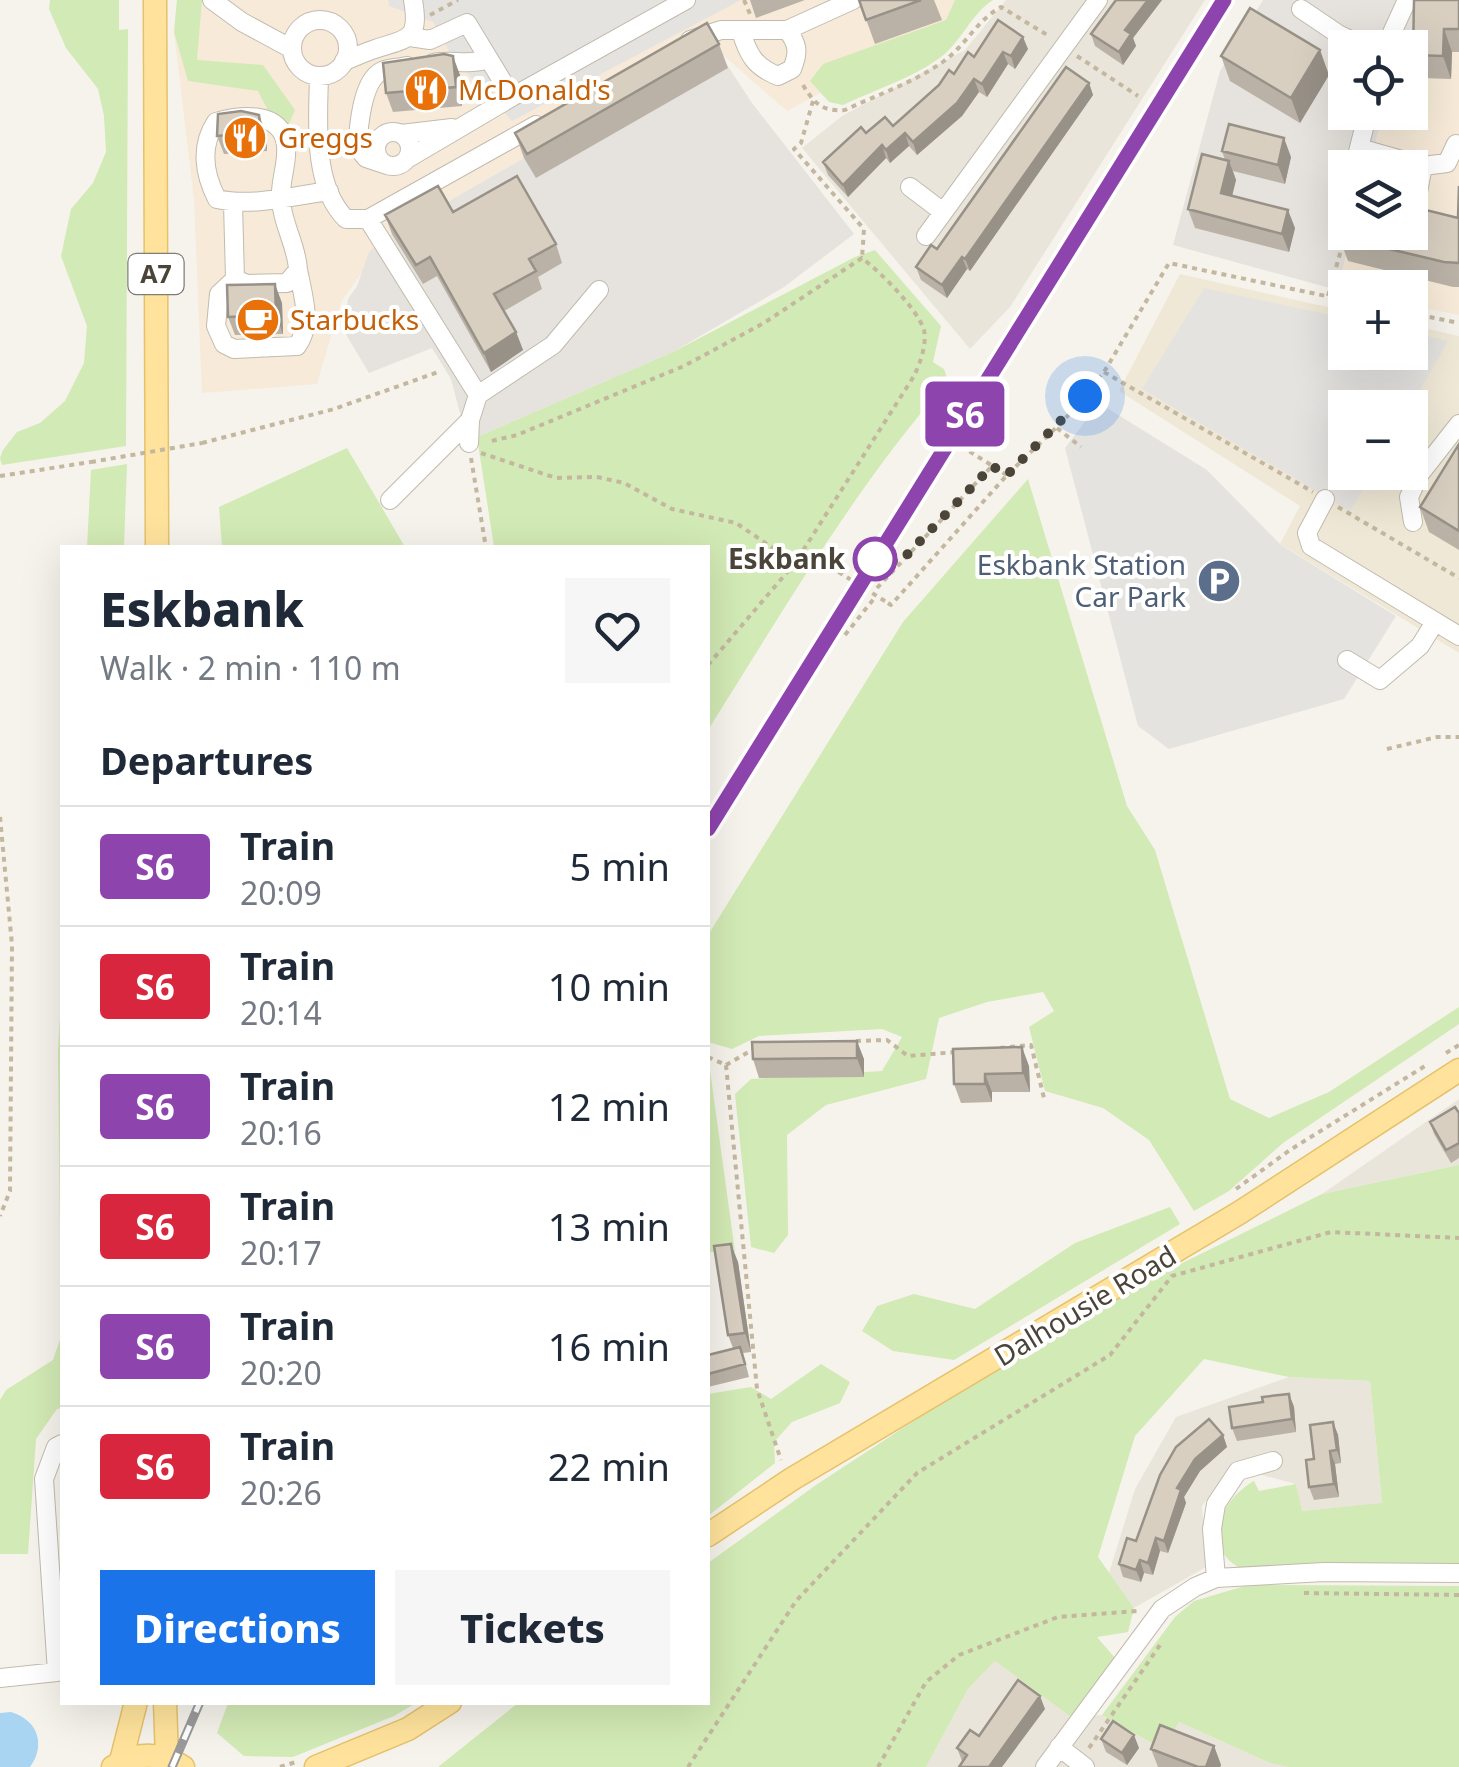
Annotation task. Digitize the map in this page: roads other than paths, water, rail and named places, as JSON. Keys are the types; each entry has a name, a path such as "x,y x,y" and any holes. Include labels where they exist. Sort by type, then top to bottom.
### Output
{"main road":[{"name":"A7","path":"156,0 157,545"},
{"name":"Dalhousie Road","path":"710,1534 792,1479 1212,1230 1459,1070"},
{"path":"117,1764 135,1705"},
{"path":"117,1764 140,1755 175,1762 166,1705"},
{"path":"316,1767 408,1729 445,1705"}],"street":[{"path":"212,0 242,22 292,49 300,67 319,76 334,72 344,61 402,43 413,28 413,0"},
{"path":"238,0 242,22"},
{"path":"324,21 330,0"},
{"path":"488,59 472,65 451,60 384,70 373,77 361,111 358,148 366,158 398,166 686,0"},
{"path":"678,47 700,35 721,30 780,30 853,0"},
{"path":"926,236 1098,0"},
{"path":"1393,30 1407,0"},
{"path":"1301,8 1332,30"},
{"path":"292,49 302,27 324,21 344,36 344,61"},
{"path":"413,28 430,40 466,23 512,98"},
{"path":"742,32 759,68 778,76 792,68 797,57 797,42 780,30"},
{"path":"319,76 318,137 332,204 346,219 368,220 558,113"},
{"path":"234,203 236,279 220,294 216,326 224,344 234,349 297,346 305,335 306,312 298,258 285,228 280,197 286,144 276,126 264,117 235,116 216,122 208,133 204,161 216,199 234,203 280,197 329,191"},
{"path":"387,166 376,153 376,142 384,134 462,126"},
{"path":"1364,130 1359,148 1366,150"},
{"path":"401,134 410,148 407,159"},
{"path":"1428,165 1447,163 1456,144"},
{"path":"910,186 943,212"},
{"path":"368,220 478,394"},
{"path":"236,279 247,284 287,284 298,270"},
{"path":"469,446 470,420 478,394 553,345 599,290"},
{"path":"390,500 470,420"},
{"path":"1413,522 1409,497 1419,475 1459,424"},
{"path":"1325,499 1308,533 1311,546 1459,636"},
{"path":"1347,660 1380,680 1420,646 1435,622"},
{"path":"0,1678 57,1672 44,1479 60,1445"},
{"path":"1216,1578 1212,1530 1216,1504 1238,1471 1273,1461"},
{"path":"1045,1767 1162,1609 1195,1587 1216,1578 1324,1572 1459,1574"},
{"path":"1059,1747 1082,1765"}],"water":[{"path":"11,1712 28,1721 37,1734 38,1750 30,1767 0,1767 0,1713"}],"railway":[{"path":"710,826 1224,0"},
{"path":"172,1767 199,1705"}],"train":[{"name":"S6","path":"710,826 1224,0"}],"place":[{"name":"McDonald's","path":"426,90"},
{"name":"Greggs","path":"245,138"},
{"name":"Starbucks","path":"258,320"},
{"name":"Eskbank","path":"875,559"},
{"name":"Eskbank Station Car Park","path":"1219,581"}]}
